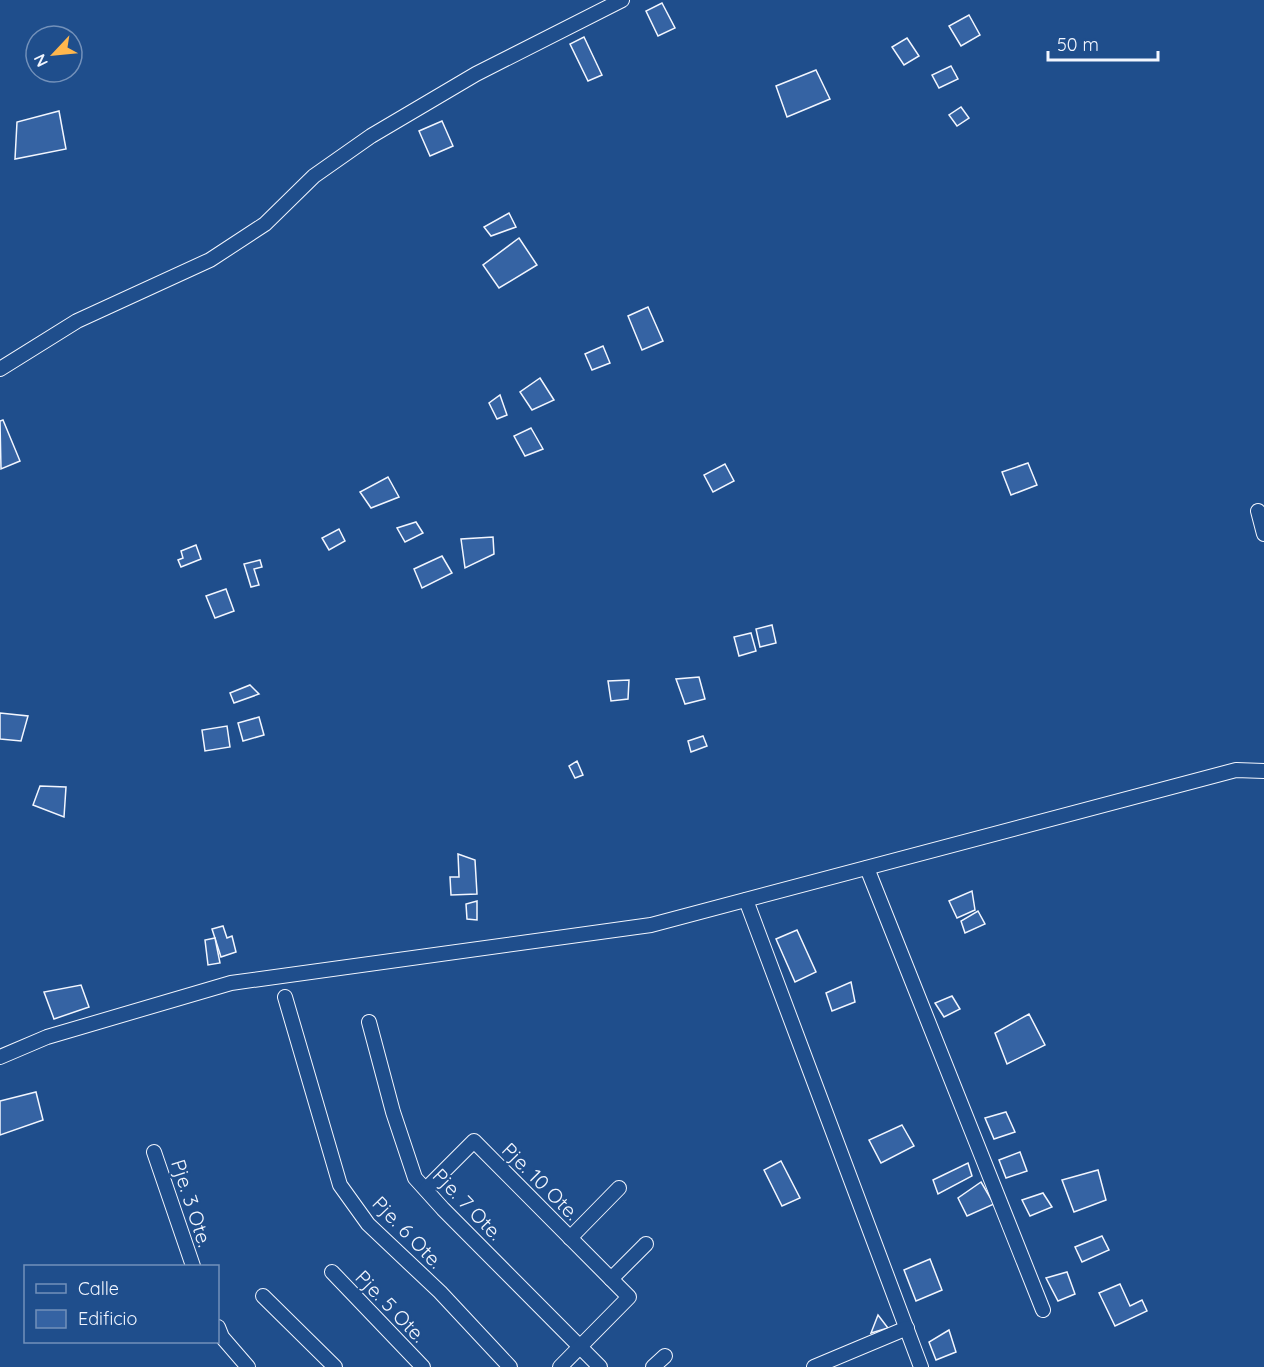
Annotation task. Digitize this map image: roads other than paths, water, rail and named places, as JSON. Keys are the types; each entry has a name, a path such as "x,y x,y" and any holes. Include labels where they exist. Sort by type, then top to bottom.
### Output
{"street":[{"path":"0,369 77,321 210,260 265,224 314,176 370,136 476,74 622,0"},
{"path":"1258,511 1264,534"},
{"path":"0,1057 47,1037 231,984 651,925 1236,770 1264,771"},
{"path":"867,868 1043,1310"},
{"path":"747,900 921,1367"},
{"name":"Pje. 6 Ote.","path":"285,997 340,1185 368,1224 440,1292 510,1367"},
{"name":"Pje. 7 Ote.","path":"369,1022 393,1112 416,1178 443,1209 600,1367"},
{"name":"Pje. 10 Ote.","path":"426,1189 474,1141 611,1279 628,1297 581,1346"},
{"name":"Pje. 3 Ote.","path":"154,1152 193,1265"},
{"path":"570,1238 619,1188"},
{"path":"611,1279 646,1244"},
{"name":"Pje. 5 Ote.","path":"332,1272 423,1367"},
{"path":"263,1296 335,1367"},
{"path":"814,1367 907,1328"},
{"path":"219,1330 222,1337 248,1367"},
{"path":"560,1367 581,1346"},
{"path":"653,1367 665,1356"}]}
